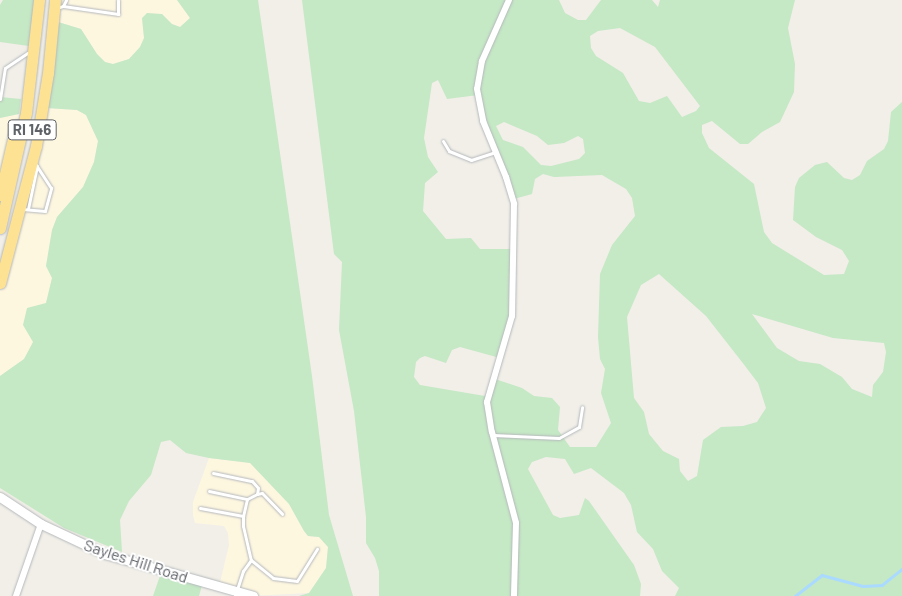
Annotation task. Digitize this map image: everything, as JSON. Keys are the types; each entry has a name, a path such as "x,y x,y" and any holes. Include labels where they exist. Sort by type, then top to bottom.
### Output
{"highway":[{"path":"0,195 18,116 27,53 31,0"},
{"name":"RI 146","path":"0,228 26,112 39,0"},
{"path":"0,284 24,210 35,163 48,74 55,4"},
{"name":"RI 146","path":"0,257 33,126 55,4"}],"main road":[{"name":"Sayles Hill Road","path":"0,497 41,524 72,540 128,562 236,594 253,596"}],"street":[{"path":"509,0 477,77 481,114 510,186 515,240 512,316 487,402 493,435 516,523 514,596"},
{"path":"16,596 41,524"}],"lane":[{"path":"55,4 66,0"},
{"path":"55,4 118,14 118,0"},
{"path":"0,69 5,68 27,53"},
{"path":"0,99 5,68"},
{"path":"443,141 449,151 471,160 495,152"},
{"path":"24,210 45,211 51,188 35,163"},
{"path":"493,435 559,438 579,427 582,406"},
{"path":"214,473 252,481 258,488 257,494"},
{"path":"209,491 247,499 262,493 282,514"},
{"path":"247,499 242,526 252,560 273,578 297,581 317,549"},
{"path":"200,508 243,516"},
{"path":"236,594 243,571 252,560"}],"shaded area":[{"path":"54,0 177,0 190,18 180,27 172,24 162,14 142,18 144,38 140,47 129,59 113,64 105,62 97,54 81,29 55,21"},
{"path":"46,108 77,110 86,115 98,141 94,162 83,187 57,217 52,230 46,266 52,278 46,303 31,335 34,342 24,359 0,376 0,290"},
{"path":"19,114 19,121 0,195 0,118"},
{"path":"209,458 251,463 289,504 308,536 319,537 328,547 326,568 309,593 248,596 219,587 229,545 228,533 224,526 195,523 193,515 193,502"}],"green space":[{"path":"3,0 34,0 29,46 0,42 0,5"},
{"path":"177,0 258,0 312,376 329,515 353,596 299,596 309,593 326,568 328,547 319,537 308,536 289,504 250,463 186,453 170,440 161,442 151,475 129,501 120,520 122,552 64,528 0,488 0,376 24,359 33,342 23,325 27,308 46,303 52,278 46,266 52,230 57,217 83,187 94,162 98,141 86,115 77,110 46,108 55,21 81,29 97,54 105,62 113,64 129,59 140,47 144,38 142,18 147,13 162,14 172,24 180,27 190,18"},
{"path":"302,0 559,0 565,13 578,20 586,20 601,0 652,0 658,7 660,0 795,0 788,28 795,64 794,92 780,122 762,132 748,144 740,144 712,121 702,125 702,133 709,148 754,184 764,232 772,243 824,275 844,274 849,261 842,250 816,237 793,220 795,187 799,178 815,165 827,162 844,178 852,180 860,175 867,161 884,149 888,141 891,112 902,102 902,596 675,596 679,588 662,571 653,549 637,532 631,505 624,493 591,468 574,474 565,459 546,457 532,462 528,469 553,515 560,518 579,515 585,498 589,501 634,565 641,584 640,596 379,596 379,571 375,558 366,543 366,517 354,411 339,330 342,262 334,254","holes":["620,28 655,47 700,106 696,111 682,117 667,96 650,103 639,101 623,73 596,56 591,48 590,36 598,31","438,80 447,99 478,95 488,134 514,199 532,194 535,179 543,174 554,177 602,175 626,189 632,198 635,216 612,245 600,274 598,337 600,359 605,369 601,393 611,423 596,447 570,447 558,430 560,407 552,398 534,396 522,388 495,379 485,396 420,385 414,377 416,362 420,358 425,356 446,363 452,350 460,347 500,358 513,303 515,249 480,249 471,238 446,239 423,211 425,183 438,172 428,157 424,138 432,83","504,122 537,136 548,145 564,143 578,136 583,139 585,153 579,159 551,166 541,165 523,147 503,140 496,126","659,274 706,316 758,383 766,408 757,422 743,426 721,427 703,440 697,476 688,481 680,471 679,459 663,451 649,434 644,412 634,398 627,317 641,285","752,314 833,338 884,343 886,352 883,372 873,385 872,397 852,389 842,377 820,364 799,361 777,348"]},
{"path":"0,97 21,99 19,114 0,118"},
{"path":"161,573 202,585 199,596 153,596"}],"waterway":[{"path":"795,596 822,575 863,586 882,585 902,569"}]}
